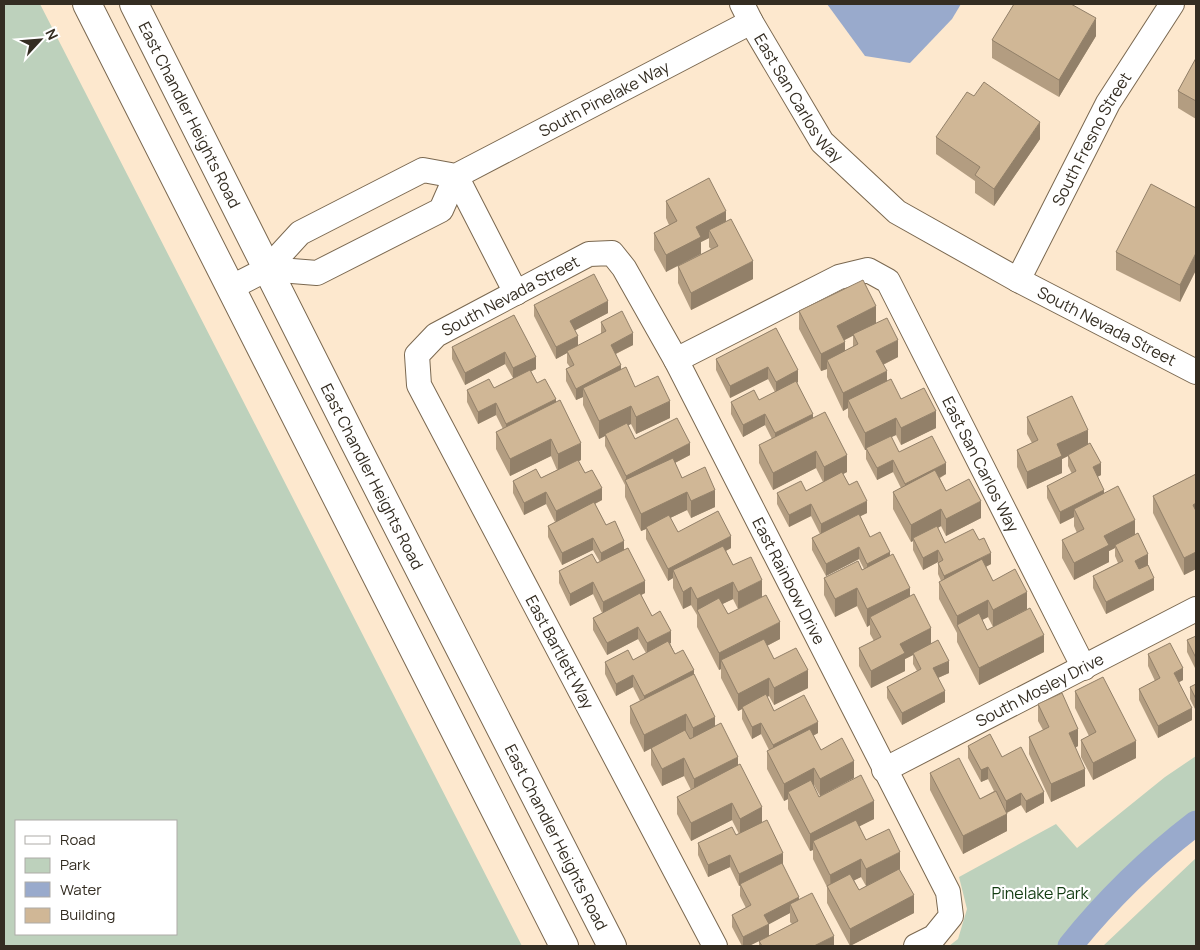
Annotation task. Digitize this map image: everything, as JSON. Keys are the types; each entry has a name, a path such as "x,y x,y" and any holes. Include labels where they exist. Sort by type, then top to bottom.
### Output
{"main road":[{"path":"87,4 564,946"},
{"name":"East Chandler Heights Road","path":"134,4 612,946"}],"street":[{"name":"South Fresno Street","path":"1018,280 1108,103 1172,4"},
{"name":"East San Carlos Way","path":"746,13 822,142 897,212 1018,280"},
{"name":"South Pinelake Way","path":"456,176 746,13"},
{"path":"230,288 268,269 300,233 423,170 456,176"},
{"path":"268,269 317,273 442,210 456,176"},
{"path":"456,176 516,293"},
{"name":"South Nevada Street","path":"417,355 436,335 589,254 612,253"},
{"name":"East Rainbow Drive","path":"612,253 624,268 676,360 948,892 951,916 934,937 916,946"},
{"name":"East San Carlos Way","path":"676,360 838,278 868,270 888,281 1084,668"},
{"name":"South Nevada Street","path":"1018,280 1196,372"},
{"name":"East Bartlett Way","path":"417,355 420,385 715,946"},
{"name":"South Mosley Drive","path":"884,770 1196,609"}],"green space":[{"path":"4,4 40,4 522,946 4,946"},
{"name":"Pinelake Park","path":"1196,756 1196,817 1134,869 1063,946 949,946 958,939 967,909 959,877 1056,824 1077,848 1165,777"},
{"path":"1196,858 1196,946 1103,946"}],"water":[{"path":"827,4 961,4 952,19 910,63 865,56"}],"building":[{"path":"1014,4 1071,4 1096,18 1059,80 992,40"},
{"path":"1196,58 1196,101 1178,91"},
{"path":"984,82 1040,122 994,189 975,175 980,167 936,137 967,92 974,96"},
{"path":"709,178 726,211 696,227 701,237 666,255 654,233 677,221 666,201"},
{"path":"1151,184 1196,208 1196,253 1180,285 1116,252"},
{"path":"731,219 753,261 691,293 678,266 718,246 709,230"},
{"path":"594,274 608,301 570,321 578,336 556,347 534,305"},
{"path":"863,280 876,306 837,326 845,342 821,354 799,311"},
{"path":"622,311 633,333 611,345 621,365 576,389 566,369 574,365 567,351 606,331 601,322"},
{"path":"514,315 536,357 513,368 505,352 465,373 452,347"},
{"path":"887,318 898,340 876,351 887,371 843,393 827,360 858,344 853,334"},
{"path":"776,328 798,370 776,382 768,367 730,386 716,359"},
{"path":"626,367 635,387 658,376 670,401 636,417 631,406 599,421 583,388"},
{"path":"530,370 537,383 545,379 556,399 506,424 496,403 478,412 467,390 489,379 494,388"},
{"path":"891,379 901,399 924,388 936,411 901,428 896,418 865,433 848,400"},
{"path":"796,381 813,414 775,433 765,414 743,425 731,402 754,390 759,400"},
{"path":"1072,396 1088,430 1057,444 1062,456 1027,472 1017,450 1038,440 1027,417"},
{"path":"560,400 581,443 558,454 551,439 510,459 496,432"},
{"path":"825,412 847,455 824,467 816,451 773,473 759,445"},
{"path":"677,418 690,443 626,476 605,434 627,423 635,439"},
{"path":"891,436 899,452 932,436 946,463 905,484 893,460 877,468 866,448"},
{"path":"1090,443 1101,463 1093,467 1104,490 1060,512 1047,486 1076,471 1068,455"},
{"path":"673,458 682,478 705,467 715,490 691,501 687,492 641,514 625,480"},
{"path":"578,460 585,473 592,470 602,488 556,511 546,492 524,503 513,481 536,469 541,478"},
{"path":"935,470 946,491 969,479 981,501 946,519 941,509 911,525 893,492"},
{"path":"842,472 849,485 857,481 867,501 821,524 811,504 789,515 777,493 801,481 806,491"},
{"path":"1196,474 1196,503 1193,505 1196,511 1196,552 1184,558 1153,496"},
{"path":"1118,486 1135,520 1104,536 1109,545 1074,563 1062,540 1084,529 1074,509"},
{"path":"594,502 606,525 615,521 624,541 601,553 593,538 562,553 548,526"},
{"path":"718,511 731,536 668,569 646,527 669,515 678,532"},
{"path":"859,514 870,537 880,532 890,552 867,564 859,547 826,564 812,538"},
{"path":"937,526 945,543 973,529 979,540 984,538 991,553 944,576 938,563 943,560 938,550 923,558 913,538"},
{"path":"1138,533 1148,554 1135,561 1139,569 1148,565 1154,578 1106,602 1093,576 1123,561 1115,545"},
{"path":"723,546 733,565 751,557 762,580 738,592 733,582 697,599 691,587 683,592 673,570"},
{"path":"628,548 645,581 603,602 593,582 570,594 559,571 592,554 597,563"},
{"path":"893,554 910,588 867,609 857,588 835,599 824,578 858,561 862,570"},
{"path":"982,559 993,581 1015,569 1027,592 993,610 988,600 957,616 939,582"},
{"path":"640,593 652,616 660,611 671,631 647,643 638,627 607,643 593,618"},
{"path":"914,594 931,628 900,644 905,653 871,671 859,648 881,637 870,617"},
{"path":"766,595 780,622 719,653 697,610 719,598 728,614"},
{"path":"1030,608 1044,635 979,668 957,625 979,613 987,630"},
{"path":"1196,636 1196,658 1187,640"},
{"path":"764,639 774,659 796,648 808,670 774,688 769,678 738,694 721,660"},
{"path":"938,640 949,661 933,668 945,691 902,713 887,687 921,669 913,653"},
{"path":"668,641 675,654 683,650 694,670 644,696 633,675 616,684 605,662 628,650 633,660"},
{"path":"1170,643 1183,668 1174,673 1192,708 1158,726 1139,689 1160,678 1148,654"},
{"path":"694,674 715,717 693,728 686,714 644,735 630,706"},
{"path":"1103,677 1136,741 1093,763 1081,740 1096,732 1075,691"},
{"path":"1196,684 1196,699 1190,687"},
{"path":"1062,693 1078,729 1069,733 1085,769 1051,784 1029,737 1049,727 1038,704"},
{"path":"766,694 774,711 804,695 818,722 773,745 761,723 752,727 742,707"},
{"path":"721,723 738,757 694,779 684,758 662,769 651,748 685,730 690,739"},
{"path":"810,729 821,750 842,738 854,761 820,779 814,768 784,784 767,751"},
{"path":"990,734 1002,757 1021,747 1044,792 1026,801 1021,793 1006,801 988,767 981,770 968,746"},
{"path":"959,758 980,799 996,791 1007,814 963,836 930,773"},
{"path":"740,764 762,807 740,819 732,803 691,823 677,797"},
{"path":"861,775 874,801 810,834 788,792 811,780 819,797"},
{"path":"767,820 783,853 739,874 730,855 708,865 698,843 732,827 736,835"},
{"path":"856,820 866,840 889,829 900,852 866,869 861,859 830,875 813,841"},
{"path":"782,863 799,897 764,915 769,924 743,937 732,915 751,905 740,884"},
{"path":"899,869 914,895 850,929 827,886 850,874 859,890"},
{"path":"812,893 834,936 814,946 762,946 759,941 798,921 790,904"}],"waterway":[{"path":"1070,946 1129,881 1196,823"}]}
